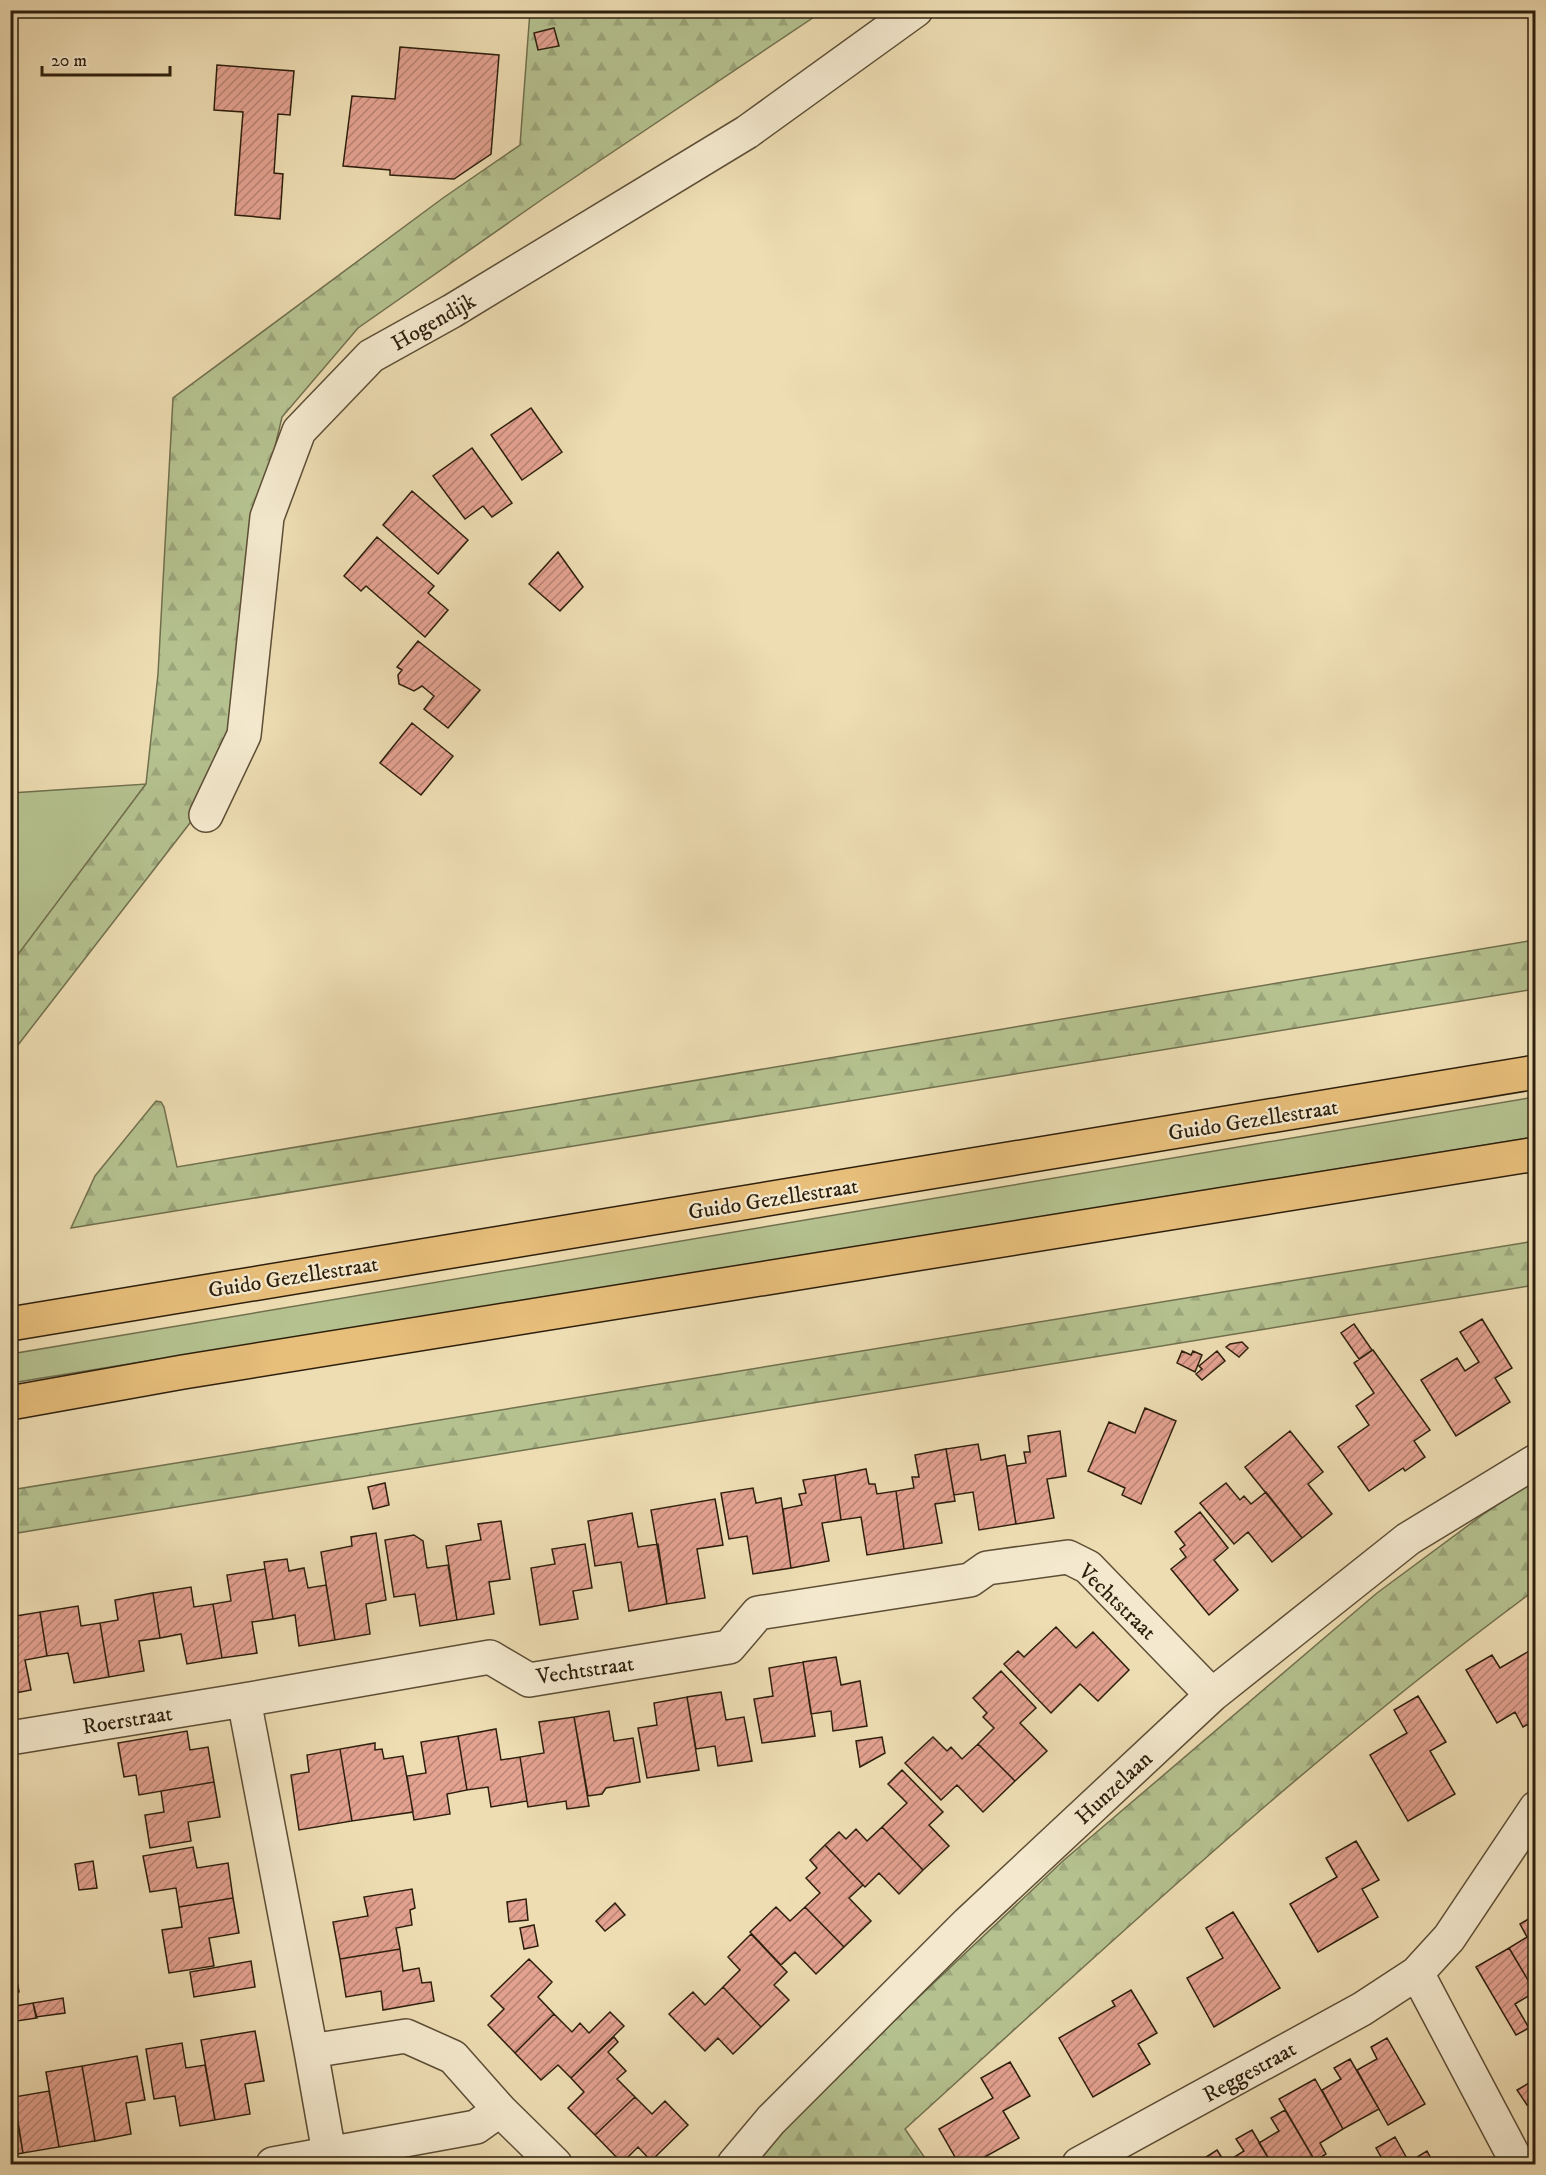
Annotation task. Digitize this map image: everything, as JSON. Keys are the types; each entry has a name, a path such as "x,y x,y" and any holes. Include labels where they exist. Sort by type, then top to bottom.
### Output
{"main road":[{"name":"Guido Gezellestraat","path":"10,1324 1536,1072"},
{"path":"10,1403 207,1368 1536,1154"}],"street":[{"name":"Hogendijk","path":"206,815 244,735 267,517 299,431 371,356 452,311 747,132 916,10"},
{"name":"Hunzelaan","path":"734,2164 771,2120 968,1923 1212,1695 1408,1539 1536,1461"},
{"name":"Vechtstraat","path":"244,1700 490,1657 529,1680 729,1647 758,1613 970,1580 987,1568 1068,1557 1088,1567 1212,1695"},
{"name":"Roerstraat","path":"10,1738 244,1700"},
{"path":"244,1700 312,2051 329,2153"},
{"name":"Reggestraat","path":"1078,2164 1362,2009 1417,1973 1449,1938 1536,1808"},
{"path":"1417,1973 1518,2164"},
{"path":"312,2051 406,2036 453,2057 500,2110 555,2164"},
{"path":"273,2164 476,2127 500,2110"}],"green space":[{"path":"530,11 823,11 544,198 358,328 282,417 259,514 235,733 200,810 11,1054 10,965 146,784 158,674 173,398 443,198 520,145"},
{"path":"146,784 11,965 11,793"},
{"path":"1535,940 1535,989 71,1228 95,1176 156,1101 161,1102 164,1107 177,1167"},
{"path":"1535,1097 1535,1137 11,1383 11,1354"},
{"path":"1535,1241 1535,1285 11,1534 11,1490"},
{"path":"1535,1480 1535,1590 1371,1717 1213,1851 905,2129 929,2164 750,2164 763,2144 1064,1860 1377,1593 1485,1513"}],"building":[{"path":"554,28 559,46 538,50 534,33"},
{"path":"400,47 499,55 491,154 454,179 390,175 390,170 343,166 352,96 395,99"},
{"path":"217,65 294,71 290,115 278,114 274,173 283,174 280,219 235,215 243,112 214,110"},
{"path":"531,408 562,452 522,480 491,435"},
{"path":"472,448 512,503 492,517 483,506 465,519 433,476"},
{"path":"412,491 468,540 438,574 383,525"},
{"path":"377,537 434,586 428,593 448,610 425,637 366,586 361,591 344,576"},
{"path":"558,552 583,587 560,611 529,584"},
{"path":"418,641 480,690 448,728 424,709 434,696 422,686 414,691 399,684 398,675 402,670 397,667"},
{"path":"412,723 453,756 421,795 380,763"},
{"path":"1482,1319 1512,1368 1495,1378 1510,1402 1456,1436 1421,1380 1457,1358 1465,1371 1479,1362 1460,1332"},
{"path":"1354,1324 1372,1350 1359,1359 1341,1333"},
{"path":"1242,1342 1248,1348 1239,1357 1226,1347 1230,1344"},
{"path":"1373,1350 1430,1430 1414,1441 1425,1457 1405,1471 1403,1468 1369,1491 1338,1447 1369,1425 1356,1406 1374,1393 1354,1363"},
{"path":"1182,1351 1191,1355 1193,1351 1202,1355 1195,1372 1177,1363"},
{"path":"1217,1351 1225,1361 1202,1380 1196,1374 1202,1369 1199,1366"},
{"path":"1145,1408 1176,1421 1141,1504 1122,1495 1125,1488 1088,1471 1109,1422 1135,1433"},
{"path":"1060,1431 1066,1476 1047,1479 1054,1518 1016,1524 1007,1466 1026,1463 1024,1452 1030,1452 1028,1436"},
{"path":"1290,1431 1323,1472 1308,1484 1332,1514 1302,1538 1245,1467"},
{"path":"978,1444 981,1460 1005,1455 1016,1524 979,1530 973,1492 954,1495 946,1449"},
{"path":"946,1449 955,1501 935,1504 942,1543 904,1549 896,1491 914,1488 912,1477 919,1477 915,1455"},
{"path":"866,1469 869,1484 875,1484 877,1494 896,1491 904,1549 867,1555 861,1517 841,1520 835,1475"},
{"path":"835,1475 841,1520 822,1523 829,1561 791,1568 783,1509 802,1505 799,1494 806,1493 803,1480"},
{"path":"385,1483 389,1505 373,1509 368,1487"},
{"path":"1226,1483 1240,1500 1244,1496 1251,1504 1266,1492 1302,1538 1272,1562 1248,1532 1234,1544 1200,1503"},
{"path":"753,1488 756,1503 781,1498 791,1568 753,1574 747,1536 729,1539 721,1493"},
{"path":"715,1499 723,1545 697,1549 705,1598 667,1604 651,1510"},
{"path":"1200,1512 1228,1548 1214,1560 1238,1590 1209,1615 1171,1569 1186,1557 1180,1549 1185,1545 1175,1532"},
{"path":"632,1513 638,1547 658,1544 667,1604 629,1611 621,1562 595,1566 588,1521"},
{"path":"501,1521 510,1579 489,1582 494,1614 457,1620 446,1546 481,1540 478,1524"},
{"path":"376,1533 386,1600 366,1604 370,1634 335,1640 321,1552 352,1546 351,1537"},
{"path":"414,1535 423,1541 427,1568 448,1565 457,1620 420,1626 415,1594 394,1597 385,1540"},
{"path":"585,1544 592,1588 573,1591 578,1619 540,1625 531,1568 555,1564 552,1549"},
{"path":"287,1559 289,1571 304,1568 308,1588 326,1585 335,1640 299,1646 295,1615 273,1619 264,1562"},
{"path":"265,1569 273,1619 252,1622 257,1653 222,1658 213,1604 231,1601 227,1575"},
{"path":"191,1587 194,1607 213,1604 222,1658 187,1664 181,1634 160,1638 153,1593"},
{"path":"153,1593 160,1638 139,1641 144,1671 109,1677 100,1623 118,1620 115,1600"},
{"path":"78,1606 81,1626 100,1623 109,1677 74,1683 68,1653 47,1656 40,1612"},
{"path":"40,1612 47,1656 25,1660 31,1690 10,1694 10,1617"},
{"path":"1056,1627 1076,1648 1093,1632 1129,1670 1098,1701 1080,1684 1051,1713 1004,1664 1018,1651 1024,1657"},
{"path":"1536,1647 1536,1720 1523,1727 1515,1712 1497,1723 1466,1670 1492,1655 1500,1668"},
{"path":"836,1657 841,1685 860,1681 867,1726 833,1731 831,1711 811,1714 803,1662"},
{"path":"803,1662 815,1736 762,1743 754,1699 773,1696 769,1668"},
{"path":"1001,1671 1036,1708 1020,1723 1047,1751 1015,1781 978,1744 994,1728 983,1717 987,1713 973,1698"},
{"path":"721,1692 726,1720 744,1717 752,1761 718,1766 715,1746 696,1749 687,1697"},
{"path":"1418,1696 1446,1742 1430,1751 1455,1794 1408,1821 1370,1755 1407,1733 1394,1710"},
{"path":"687,1697 699,1770 647,1778 638,1728 657,1725 654,1703"},
{"path":"609,1711 614,1741 633,1738 640,1782 606,1788 602,1794 588,1796 574,1717"},
{"path":"574,1717 589,1806 567,1809 566,1801 528,1807 520,1757 544,1753 539,1722"},
{"path":"496,1729 501,1760 520,1757 527,1801 491,1807 488,1787 467,1790 458,1736"},
{"path":"187,1731 190,1750 208,1747 214,1782 139,1795 136,1775 124,1777 118,1743"},
{"path":"458,1736 467,1790 447,1794 450,1814 414,1820 407,1776 426,1773 421,1742"},
{"path":"882,1737 885,1753 860,1767 856,1741"},
{"path":"933,1737 947,1751 951,1747 962,1759 978,1744 1015,1781 983,1812 957,1785 941,1800 905,1763"},
{"path":"375,1743 375,1750 382,1749 384,1759 403,1756 413,1812 352,1821 340,1749"},
{"path":"340,1749 352,1821 299,1830 291,1775 309,1772 307,1755"},
{"path":"902,1770 943,1812 929,1825 949,1846 923,1870 882,1827 907,1803 888,1784"},
{"path":"214,1782 220,1817 188,1822 191,1841 150,1848 145,1815 164,1812 161,1791"},
{"path":"882,1827 923,1870 899,1894 879,1873 865,1887 825,1845 839,1832 846,1839 856,1829 867,1841"},
{"path":"1356,1841 1379,1880 1362,1889 1378,1917 1318,1952 1290,1904 1337,1877 1326,1858"},
{"path":"825,1845 863,1885 849,1898 871,1921 844,1947 805,1907 820,1893 806,1878 817,1868 810,1860"},
{"path":"193,1847 197,1868 228,1863 233,1898 179,1907 176,1888 150,1892 143,1856"},
{"path":"93,1861 97,1888 79,1890 75,1864"},
{"path":"412,1889 415,1908 410,1910 412,1925 396,1928 400,1949 340,1959 333,1922 368,1916 364,1897"},
{"path":"233,1898 239,1933 209,1938 214,1966 169,1973 162,1930 182,1927 179,1907"},
{"path":"526,1899 528,1920 509,1922 507,1902"},
{"path":"615,1903 625,1915 605,1931 596,1921"},
{"path":"776,1907 790,1921 805,1907 844,1947 816,1974 795,1952 781,1965 750,1932"},
{"path":"1233,1912 1280,1988 1214,2027 1187,1978 1223,1958 1206,1928"},
{"path":"1535,1915 1535,1992 1509,1948 1527,1937 1520,1924"},
{"path":"534,1925 538,1946 524,1949 520,1928"},
{"path":"751,1934 787,1972 774,1985 789,2000 761,2027 723,1987 740,1970 728,1957"},
{"path":"1509,1948 1535,1992 1515,2004 1529,2028 1516,2035 1476,1967"},
{"path":"400,1949 403,1971 419,1968 422,1983 431,1982 434,2001 383,2010 381,1991 346,1997 340,1959"},
{"path":"12,1954 19,1992 10,1994 10,1955"},
{"path":"529,1959 552,1982 538,1997 554,2014 515,2053 488,2025 504,2009 491,1996"},
{"path":"251,1961 255,1987 194,1997 190,1972"},
{"path":"723,1987 761,2027 733,2054 718,2038 705,2051 669,2014 693,1992 705,2005"},
{"path":"1131,1990 1157,2033 1138,2044 1150,2064 1093,2097 1059,2038 1115,2006 1112,2001"},
{"path":"63,1998 65,2013 36,2017 33,2003"},
{"path":"33,2003 37,2018 17,2021 15,2006"},
{"path":"610,2012 624,2026 571,2078 558,2065 541,2080 515,2053 554,2014 572,2032 580,2023 589,2033"},
{"path":"255,2031 264,2081 245,2084 250,2114 215,2120 201,2040"},
{"path":"614,2037 618,2042 608,2052 626,2071 617,2079 635,2097 595,2135 568,2108 584,2092 571,2078"},
{"path":"1387,2038 1425,2104 1388,2125 1357,2070 1377,2059 1371,2047"},
{"path":"182,2043 186,2068 205,2065 215,2120 180,2126 175,2096 154,2099 146,2049"},
{"path":"137,2056 145,2100 126,2103 131,2134 95,2141 82,2066"},
{"path":"1350,2059 1379,2109 1343,2129 1322,2090 1341,2079 1334,2068"},
{"path":"1010,2062 1030,2096 1003,2111 1019,2138 972,2164 959,2164 939,2129 993,2098 981,2078"},
{"path":"82,2066 95,2141 59,2147 46,2072"},
{"path":"10,2078 23,2153 10,2155"},
{"path":"1315,2079 1343,2129 1320,2143 1326,2154 1315,2161 1279,2099"},
{"path":"1536,2079 1536,2100 1527,2105 1517,2090"},
{"path":"49,2091 59,2147 23,2153 14,2097"},
{"path":"635,2097 652,2114 665,2101 688,2125 651,2161 638,2147 622,2163 595,2135"},
{"path":"1285,2110 1315,2161 1312,2164 1272,2164 1259,2143 1279,2131 1271,2118"},
{"path":"1252,2130 1272,2164 1226,2164 1244,2151 1236,2139"},
{"path":"1395,2137 1411,2164 1385,2164 1376,2148"},
{"path":"1217,2150 1226,2164 1206,2164 1203,2159"},
{"path":"1427,2151 1434,2164 1411,2164 1409,2162"}]}
